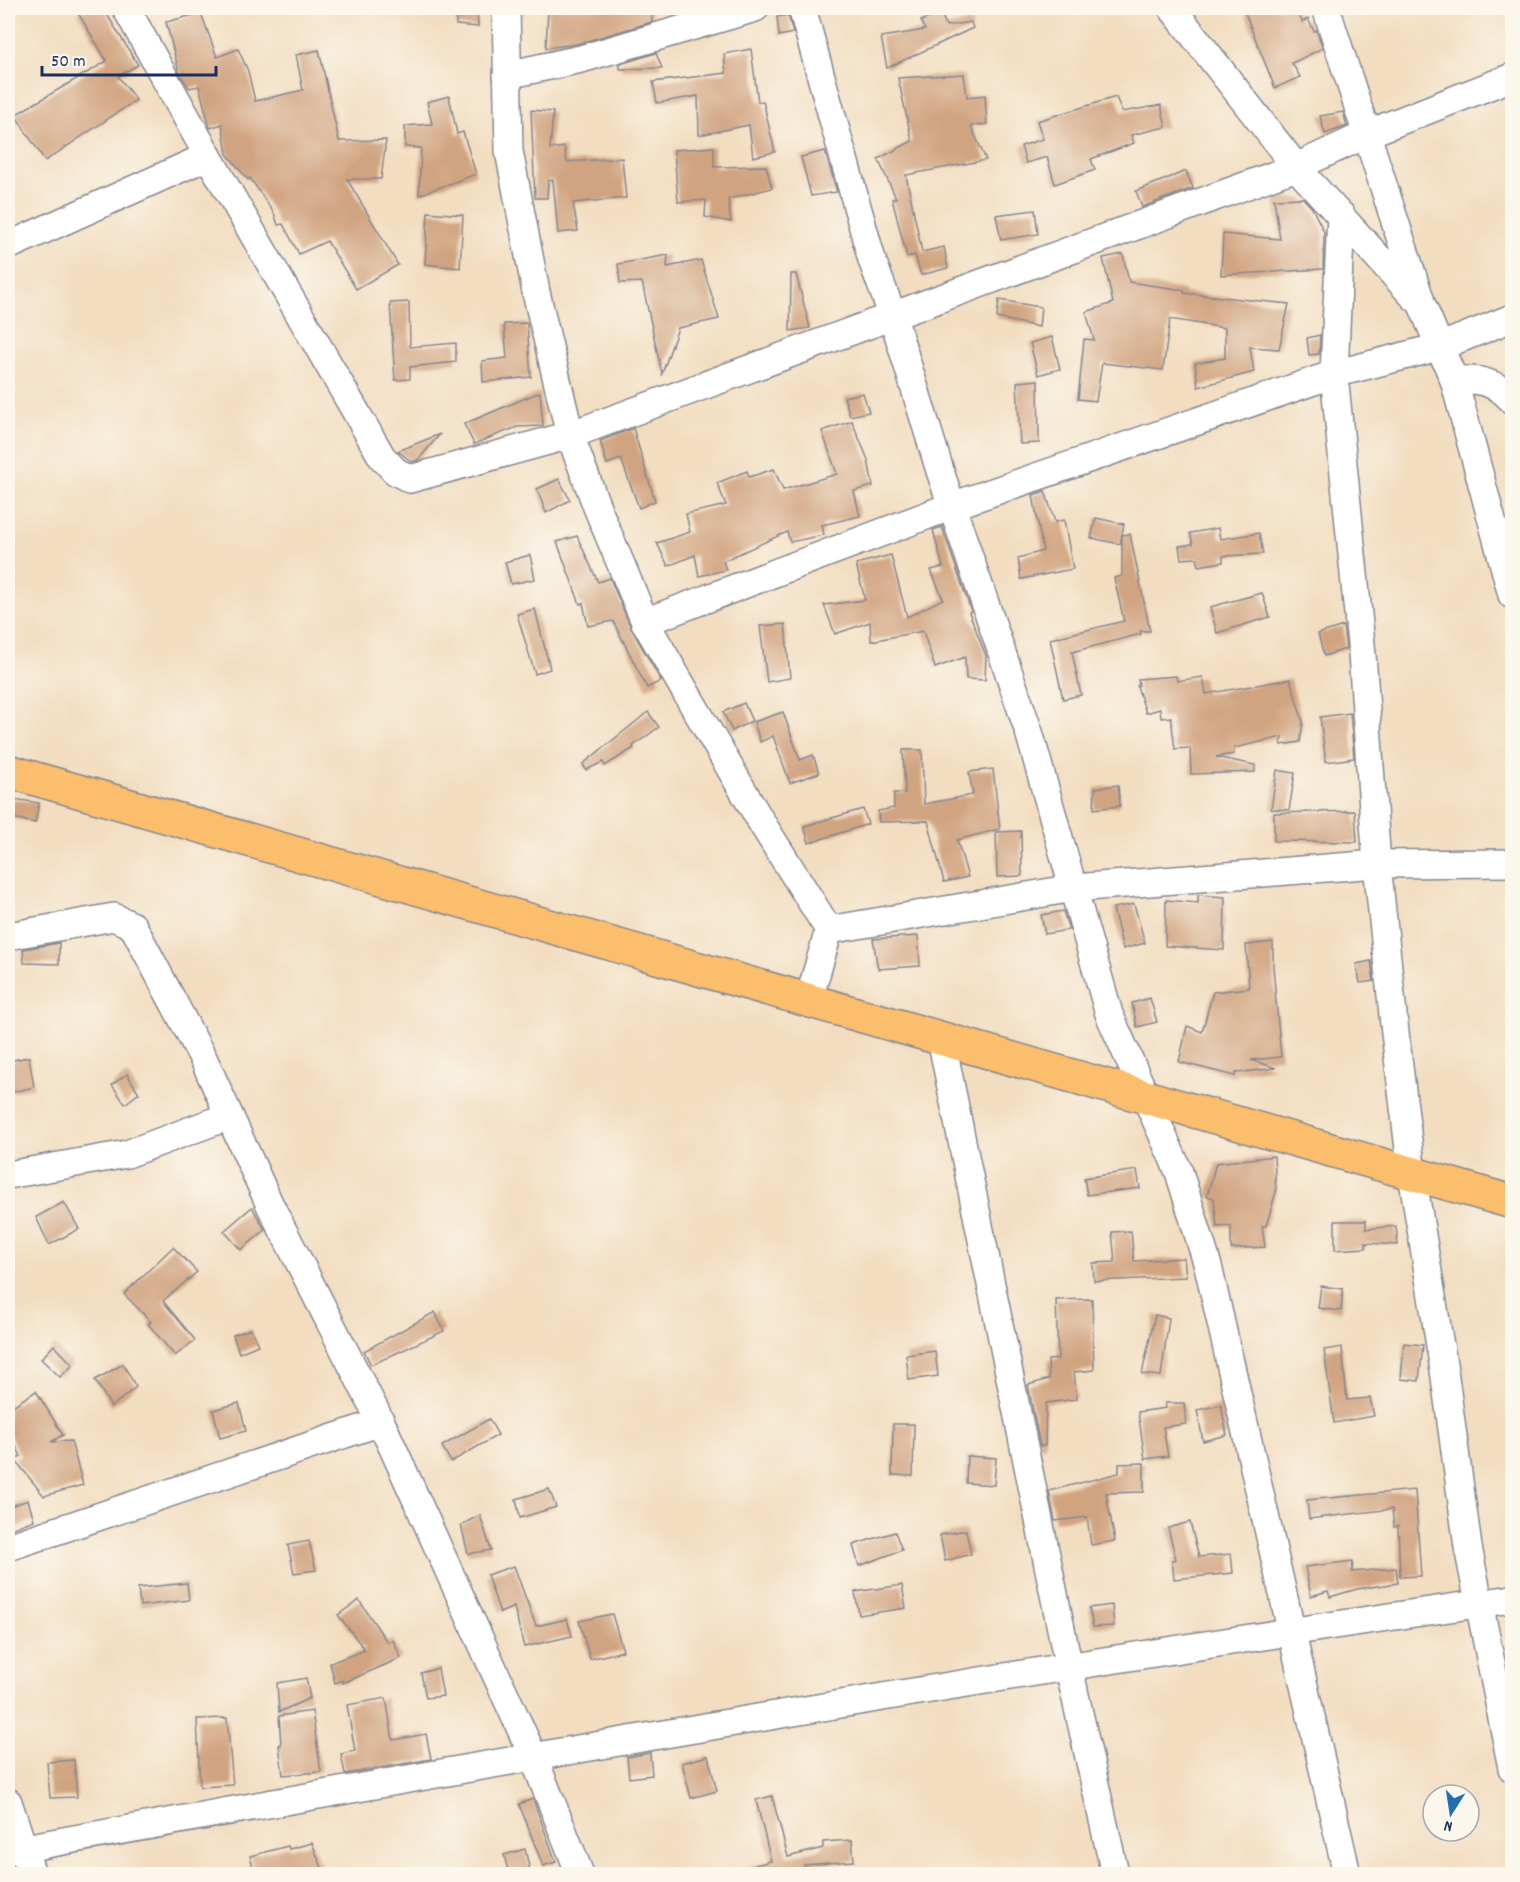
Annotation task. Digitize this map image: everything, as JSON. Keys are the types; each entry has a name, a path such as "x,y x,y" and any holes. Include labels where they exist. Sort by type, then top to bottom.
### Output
{"highway":[{"path":"8,771 1512,1202"}],"street":[{"path":"126,8 208,156 382,457 395,471 410,478 437,473 570,435 892,314 1296,167 1367,134 1512,77"},
{"path":"506,8 509,152 536,292 570,435 597,507 645,621 763,825 829,930 808,1002"},
{"path":"507,75 581,59 756,8"},
{"path":"802,8 872,261 892,314 909,375 1029,732 1109,1014 1179,1172 1209,1266 1290,1632 1347,1875"},
{"path":"1172,8 1296,167 1422,305"},
{"path":"1326,8 1422,305 1454,380 1512,595"},
{"path":"8,246 208,156"},
{"path":"1341,215 1334,374 1362,654 1377,864 1412,1174 1444,1370 1468,1547 1512,1768"},
{"path":"645,621 952,506 1334,374 1439,347 1512,318"},
{"path":"1454,380 1481,379 1508,394 1512,400"},
{"path":"829,930 1074,888 1377,864 1512,863"},
{"path":"8,936 114,917 133,926 204,1060 270,1204 381,1422 533,1756 580,1875"},
{"path":"941,1038 1069,1668 1115,1875"},
{"path":"8,1174 127,1154 229,1116"},
{"path":"8,1547 381,1422"},
{"path":"16,1849 533,1756 1290,1632 1512,1599"},
{"path":"8,1802 16,1849 32,1875"}],"building":[{"path":"88,8 103,8 138,65 118,76 136,100 45,161 15,115 107,61 78,13"},
{"path":"456,8 477,8 478,27 456,25"},
{"path":"548,8 652,8 652,22 577,44 546,48"},
{"path":"1243,8 1296,8 1302,22 1308,19 1314,31 1316,30 1323,48 1292,63 1300,77 1275,88"},
{"path":"201,13 217,57 238,49 248,71 255,101 303,90 296,55 319,50 339,141 386,140 381,179 347,179 398,265 356,289 327,241 299,254 283,224 278,225 274,213 250,178 248,180 227,154 222,124 210,128 199,86 189,88 179,72 166,22"},
{"path":"941,13 946,26 971,22 973,28 887,68 881,37 925,30 921,21"},
{"path":"788,15 793,33 779,36 777,17"},
{"path":"751,49 758,102 763,101 775,152 753,157 749,125 699,135 698,96 657,103 653,82 726,73 724,54"},
{"path":"656,53 662,68 620,69 620,64"},
{"path":"964,74 967,97 985,95 987,124 971,126 986,160 906,175 922,252 944,247 948,268 921,275 915,255 907,257 892,199 896,198 878,159 912,141 898,78"},
{"path":"449,96 457,134 463,132 476,174 419,195 421,148 405,147 405,126 432,124 427,102"},
{"path":"1116,97 1122,112 1161,105 1166,127 1131,135 1134,143 1091,159 1095,170 1055,184 1047,157 1026,163 1021,146 1043,139 1037,121"},
{"path":"531,110 553,112 550,149 564,147 567,162 622,158 626,198 573,203 578,231 558,233 553,180 548,181 547,198 535,198"},
{"path":"1343,112 1347,126 1325,134 1320,116"},
{"path":"714,147 714,167 766,166 772,188 728,199 731,222 705,217 706,200 678,202 674,150"},
{"path":"825,151 837,192 811,196 801,157"},
{"path":"1186,171 1193,188 1142,207 1136,191"},
{"path":"1303,198 1312,208 1324,232 1323,269 1221,275 1223,234 1280,239 1274,199"},
{"path":"1035,210 1038,234 1001,240 996,215"},
{"path":"428,212 463,215 460,268 425,264"},
{"path":"1123,254 1129,282 1184,290 1184,293 1289,304 1279,349 1250,347 1254,372 1198,387 1195,363 1225,358 1225,328 1170,319 1163,370 1102,363 1096,401 1078,399 1084,339 1094,340 1086,312 1113,303 1103,258"},
{"path":"668,255 667,267 701,260 719,319 678,328 662,374 642,282 620,283 618,264"},
{"path":"791,274 796,274 810,328 790,331"},
{"path":"999,300 1041,307 1039,327 997,318"},
{"path":"409,302 410,347 456,343 456,362 410,367 410,379 395,380 390,303"},
{"path":"527,323 531,377 483,382 482,361 507,358 504,324"},
{"path":"1320,335 1319,354 1309,355 1307,338"},
{"path":"1052,337 1060,369 1038,375 1030,343"},
{"path":"1038,380 1039,443 1020,444 1017,382"},
{"path":"540,392 543,426 517,427 474,444 464,424"},
{"path":"863,393 869,412 850,416 844,397"},
{"path":"852,421 868,460 873,486 854,491 860,516 822,525 824,535 790,542 787,532 723,561 726,570 699,576 695,555 668,566 657,543 690,532 686,514 726,505 717,483 747,471 749,477 774,469 783,490 837,474 822,431"},
{"path":"633,428 655,501 639,508 621,459 607,464 600,441"},
{"path":"440,434 418,460 412,462 398,451"},
{"path":"559,479 570,500 546,513 537,489"},
{"path":"1045,491 1055,522 1064,520 1073,569 1021,579 1018,558 1043,551 1033,495"},
{"path":"1096,518 1124,524 1120,544 1091,538"},
{"path":"942,527 971,611 969,612 986,656 985,680 966,679 965,657 935,668 923,631 871,641 870,622 835,634 824,605 865,600 856,564 891,555 907,617 943,599 931,570 943,567 933,530"},
{"path":"1218,528 1220,539 1259,533 1263,554 1223,556 1223,562 1199,566 1197,558 1181,559 1179,546 1193,544 1190,533"},
{"path":"1130,534 1150,631 1140,631 1141,634 1072,652 1081,695 1063,699 1050,639 1124,621 1114,578 1122,576 1122,535"},
{"path":"577,536 598,582 610,578 631,628 661,681 647,688 613,621 588,626 583,603 580,604 557,542"},
{"path":"530,555 535,579 511,584 505,562"},
{"path":"1262,593 1270,617 1217,633 1210,607"},
{"path":"535,609 550,669 535,674 517,614"},
{"path":"785,624 790,678 767,682 760,626"},
{"path":"1343,626 1346,649 1324,656 1318,634"},
{"path":"1176,676 1177,681 1203,677 1206,694 1290,679 1303,722 1300,742 1281,745 1282,737 1234,748 1234,754 1216,757 1255,765 1255,772 1191,774 1190,748 1175,749 1171,717 1161,718 1160,709 1146,713 1137,686 1139,685 1138,679"},
{"path":"744,703 752,721 732,731 723,712"},
{"path":"648,712 659,727 633,746 634,748 605,766 603,762 586,770 583,764"},
{"path":"783,712 800,760 813,755 819,773 790,783 773,736 760,742 754,722"},
{"path":"1350,713 1354,758 1326,762 1320,717"},
{"path":"903,750 922,750 924,804 973,795 969,772 993,769 1000,829 957,840 968,877 944,882 928,821 879,822 878,811 894,808 894,793 905,793"},
{"path":"1277,770 1295,773 1289,810 1271,809"},
{"path":"1118,785 1120,806 1094,809 1095,788"},
{"path":"8,798 39,803 35,823 8,817"},
{"path":"863,809 868,824 809,843 804,826"},
{"path":"1355,811 1357,842 1274,841 1274,813"},
{"path":"1021,831 1022,876 997,877 996,832"},
{"path":"1198,895 1225,897 1224,950 1165,946 1166,900 1198,903"},
{"path":"1134,904 1145,943 1123,949 1113,908"},
{"path":"1063,911 1069,930 1045,934 1041,915"},
{"path":"918,936 920,966 878,969 873,939"},
{"path":"1273,942 1281,1057 1251,1060 1276,1068 1236,1073 1235,1076 1179,1062 1187,1026 1202,1032 1213,992 1249,988 1246,945"},
{"path":"59,943 59,964 24,963 23,949"},
{"path":"1371,961 1374,981 1360,983 1356,964"},
{"path":"1150,998 1157,1022 1137,1027 1132,1003"},
{"path":"29,1057 34,1087 8,1093 8,1061"},
{"path":"127,1074 139,1093 125,1104 112,1085"},
{"path":"1274,1156 1276,1192 1266,1226 1262,1226 1265,1247 1231,1249 1231,1226 1217,1227 1214,1198 1207,1196 1216,1163"},
{"path":"1137,1170 1140,1188 1087,1195 1084,1178"},
{"path":"64,1202 79,1229 49,1245 36,1217"},
{"path":"252,1207 265,1230 241,1250 224,1231"},
{"path":"1335,1221 1366,1221 1366,1229 1396,1226 1398,1245 1366,1243 1366,1248 1335,1250"},
{"path":"1131,1231 1134,1261 1184,1258 1186,1277 1094,1281 1093,1263 1115,1262 1112,1232"},
{"path":"173,1247 197,1272 163,1301 195,1340 175,1356 148,1324 151,1322 124,1294"},
{"path":"1321,1286 1343,1289 1341,1311 1318,1308"},
{"path":"1092,1299 1094,1370 1074,1372 1077,1399 1046,1403 1045,1446 1040,1446 1028,1385 1049,1379 1048,1360 1058,1359 1056,1300"},
{"path":"435,1312 444,1331 371,1365 364,1351"},
{"path":"1155,1315 1169,1318 1161,1376 1142,1374"},
{"path":"251,1329 258,1345 239,1353 233,1335"},
{"path":"1404,1343 1423,1345 1419,1381 1401,1379"},
{"path":"54,1345 73,1365 60,1377 41,1359"},
{"path":"1342,1347 1347,1400 1370,1398 1374,1416 1334,1423 1324,1350"},
{"path":"935,1351 938,1376 909,1380 906,1355"},
{"path":"123,1364 136,1387 111,1407 95,1380"},
{"path":"36,1391 63,1435 51,1442 71,1441 83,1485 44,1496 15,1460 21,1456 8,1432 8,1409"},
{"path":"239,1403 246,1431 220,1438 213,1410"},
{"path":"1165,1403 1184,1403 1186,1424 1163,1427 1168,1456 1145,1459 1138,1412 1166,1408"},
{"path":"1221,1405 1227,1435 1203,1441 1197,1410"},
{"path":"489,1419 498,1435 451,1462 442,1446"},
{"path":"893,1424 914,1424 913,1476 892,1475"},
{"path":"967,1456 996,1458 994,1485 966,1483"},
{"path":"1144,1463 1144,1492 1106,1493 1115,1541 1091,1545 1087,1517 1055,1521 1049,1491 1119,1473 1119,1464"},
{"path":"549,1489 556,1507 520,1518 516,1499"},
{"path":"1415,1490 1421,1576 1400,1577 1398,1526 1394,1527 1392,1509 1309,1519 1307,1500"},
{"path":"28,1500 34,1520 8,1530 8,1507"},
{"path":"480,1515 491,1550 468,1554 461,1525"},
{"path":"1190,1522 1199,1557 1231,1554 1233,1573 1174,1579 1172,1560 1176,1559 1168,1528"},
{"path":"966,1530 971,1554 945,1561 940,1535"},
{"path":"895,1532 902,1550 859,1566 853,1545"},
{"path":"309,1541 316,1570 294,1573 288,1545"},
{"path":"1353,1561 1352,1572 1396,1568 1398,1583 1357,1589 1330,1597 1328,1591 1311,1596 1305,1567"},
{"path":"514,1566 536,1626 567,1619 572,1636 524,1647 514,1607 500,1613 487,1575"},
{"path":"187,1583 189,1600 140,1606 138,1588"},
{"path":"902,1585 906,1608 859,1615 855,1592"},
{"path":"359,1600 387,1642 393,1640 401,1658 343,1683 343,1680 335,1683 330,1663 365,1650 338,1615"},
{"path":"1112,1605 1114,1626 1093,1627 1089,1608"},
{"path":"612,1614 623,1651 590,1659 579,1621"},
{"path":"438,1668 443,1696 426,1698 421,1673"},
{"path":"306,1678 310,1698 279,1712 277,1683"},
{"path":"386,1698 393,1740 426,1734 431,1759 345,1774 341,1754 355,1751 347,1705"},
{"path":"312,1711 321,1772 283,1775 279,1745 281,1745 279,1716"},
{"path":"227,1718 233,1785 200,1787 197,1719"},
{"path":"650,1753 652,1775 629,1778 627,1757"},
{"path":"708,1756 717,1791 691,1798 682,1763"},
{"path":"74,1760 77,1797 50,1798 47,1762"},
{"path":"772,1796 788,1857 823,1848 823,1842 852,1840 854,1861 804,1865 807,1875 745,1875 744,1868 771,1861 756,1800"},
{"path":"533,1799 556,1862 543,1866 519,1804"},
{"path":"312,1843 325,1875 255,1875 250,1856 288,1846 289,1849"},
{"path":"525,1849 530,1871 509,1875 504,1855"}]}
